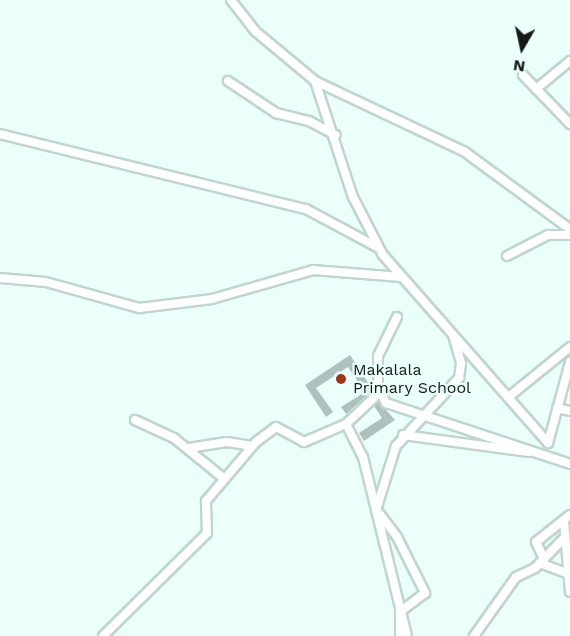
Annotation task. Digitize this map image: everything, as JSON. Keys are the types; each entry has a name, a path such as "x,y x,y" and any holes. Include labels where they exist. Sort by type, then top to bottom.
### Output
{"street":[{"path":"231,0 255,31 315,81 465,152 570,229"},
{"path":"536,89 570,61"},
{"path":"523,75 570,123"},
{"path":"228,81 276,113 309,121 335,135"},
{"path":"315,81 335,135 350,188 377,247 511,395 548,443 570,362"},
{"path":"0,134 306,209 377,247"},
{"path":"507,256 548,235 570,235"},
{"path":"0,278 46,282 139,308 212,298 313,270 402,277"},
{"path":"397,317 378,356 379,393 389,405 425,413 569,463"},
{"path":"377,510 391,457 403,435 459,378 461,363 452,330"},
{"path":"511,395 570,347"},
{"path":"103,636 207,533 206,501 222,477 252,446 276,427 304,442 346,424 379,393"},
{"path":"556,408 570,411"},
{"path":"135,420 189,448 222,477"},
{"path":"346,424 363,457 407,636"},
{"path":"403,435 538,453"},
{"path":"189,448 227,442 252,446"},
{"path":"377,510 398,537 425,593 400,612"},
{"path":"567,518 565,537 570,592"},
{"path":"567,518 536,542 542,561 567,577"},
{"path":"474,636 516,577 542,561 565,537"},
{"path":"400,612 400,636"}],"building":[{"path":"350,355 373,390 346,414 341,407 365,392 348,367 316,388 333,412 326,417 305,385"},
{"path":"379,402 395,420 364,441 359,433 382,418 374,406"}],"place":[{"name":"Makalala Primary School","path":"341,379"}]}
